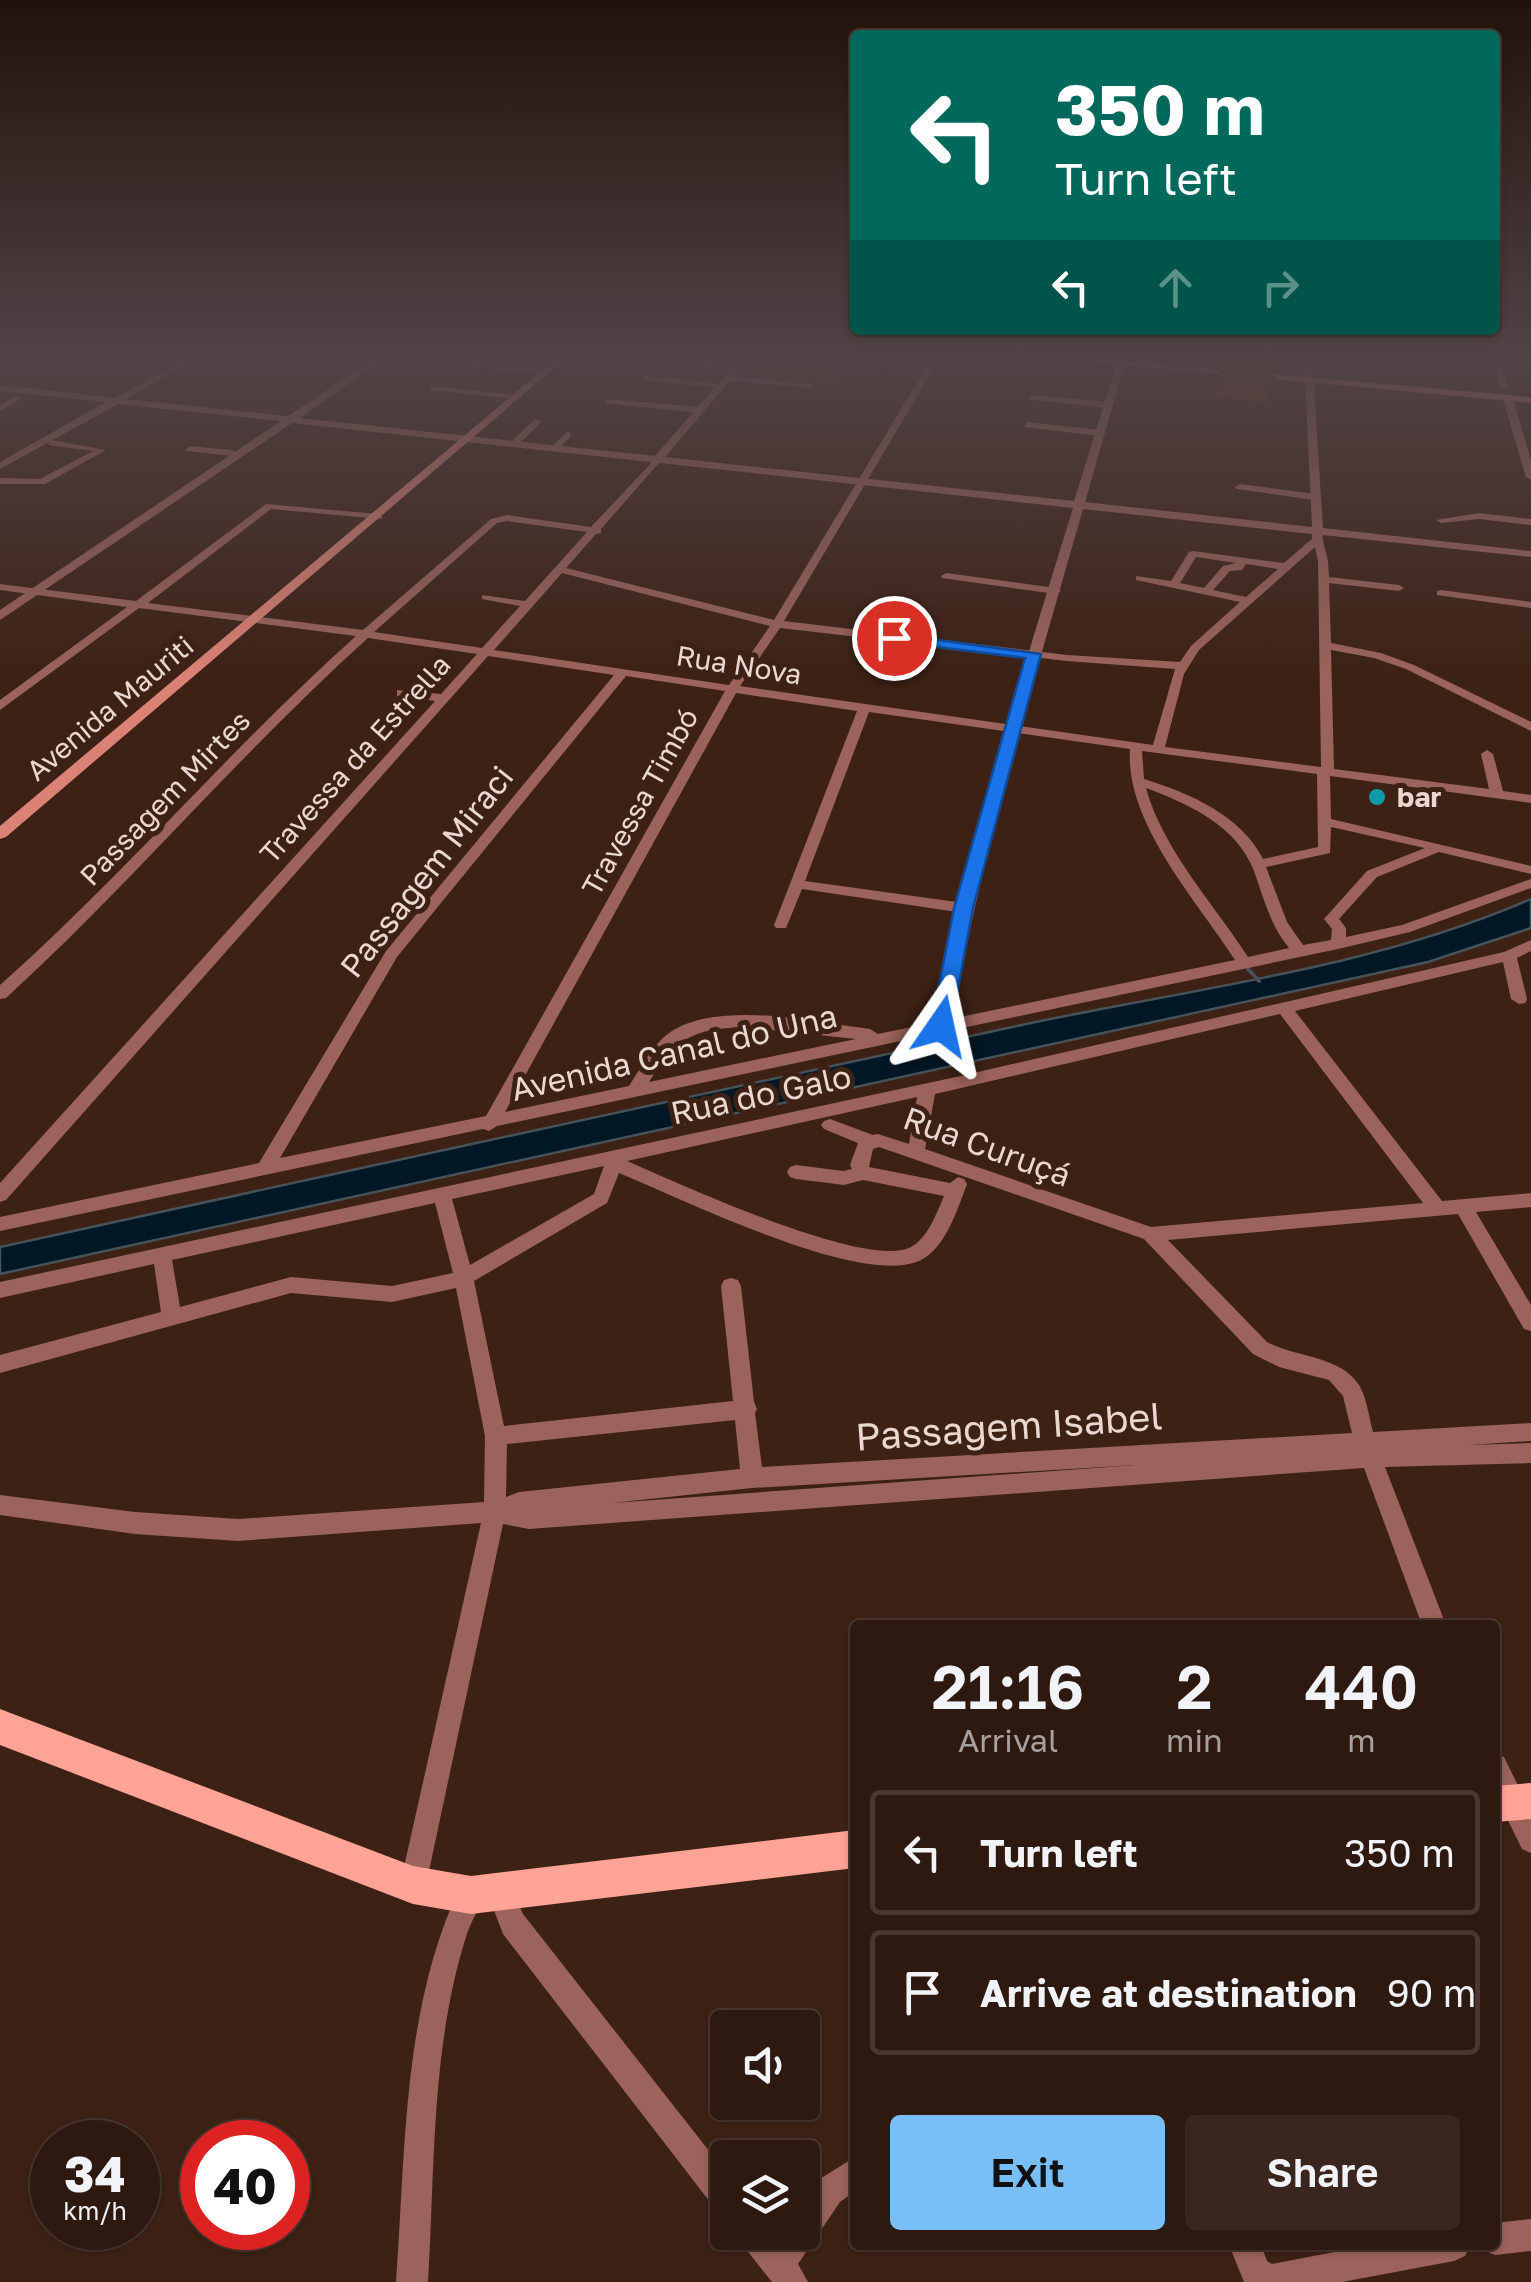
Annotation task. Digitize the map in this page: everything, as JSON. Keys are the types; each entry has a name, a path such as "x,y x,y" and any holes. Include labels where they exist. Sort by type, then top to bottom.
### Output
{"main road":[{"name":"Avenida Mauriti","path":"0,834 442,462"},
{"path":"0,1727 413,1885 485,1893 850,1850"}],"street":[{"path":"0,481 42,482 79,462"},
{"path":"174,495 219,462"},
{"path":"0,612 222,462"},
{"name":"Travessa da Estrella","path":"0,1195 656,462"},
{"path":"684,462 1079,504 1318,535 1531,554"},
{"name":"Travessa Timbó","path":"489,1124 732,690 778,624 876,462"},
{"path":"941,1026 964,908 1033,654 1056,591 1091,462"},
{"path":"1259,864 1321,854 1326,848 1326,646 1313,462"},
{"path":"1240,487 1315,496"},
{"path":"0,706 269,506 378,517"},
{"path":"1440,520 1480,516 1531,522"},
{"name":"Passagem Mirtes","path":"0,994 66,937 218,776 364,634 496,520 597,530"},
{"path":"1158,751 1182,666 1195,648 1288,567 1318,535"},
{"path":"1174,585 1194,554 1288,567"},
{"path":"1207,591 1227,568 1238,568 1244,559"},
{"path":"558,569 778,624 1033,654 1182,666"},
{"path":"946,576 1056,591"},
{"path":"1140,578 1250,601"},
{"path":"1323,579 1399,588"},
{"name":"Rua Nova","path":"0,587 364,634 1158,751 1531,800"},
{"path":"1441,594 1531,605"},
{"path":"486,596 526,604"},
{"path":"1326,646 1377,655 1410,667 1531,727"},
{"name":"Passagem Miraci","path":"264,1170 391,954 622,673"},
{"path":"402,693 443,698"},
{"path":"781,926 864,709"},
{"path":"1136,746 1131,764 1136,782 1182,868 1244,962"},
{"path":"1487,754 1496,795"},
{"path":"1136,782 1215,816 1243,840 1259,864 1279,927 1300,951"},
{"path":"1326,822 1401,836 1433,850 1531,870"},
{"path":"1338,944 1338,928 1331,919 1359,884 1433,850"},
{"name":"Avenida Canal do Una","path":"0,1224 1338,944 1405,929 1531,883"},
{"path":"796,884 964,908"},
{"name":"Rua do Galo","path":"0,1290 927,1090 1508,956 1531,945"},
{"path":"1508,956 1520,1000"},
{"path":"1284,1008 1435,1205"},
{"path":"635,1090 670,1043 688,1030 734,1022 881,1037"},
{"path":"801,1028 813,1053"},
{"path":"916,1153 927,1090"},
{"path":"830,1125 870,1141"},
{"name":"Rua Curuçá","path":"955,1192 863,1172 859,1165 870,1141 916,1153 1151,1234 1435,1205 1531,1200"},
{"path":"0,1364 291,1285 392,1294 464,1278 601,1198 615,1160 826,1248 892,1260 914,1256 925,1247 964,1170"},
{"path":"796,1172 844,1178 863,1172"},
{"path":"413,1885 495,1512 496,1436 464,1278 440,1193"},
{"path":"1462,1204 1531,1323"},
{"name":"Rua Curuçá","path":"1151,1234 1260,1348 1279,1358 1335,1374 1352,1392 1367,1449"},
{"path":"162,1254 172,1319"},
{"path":"730,1286 752,1478"},
{"path":"496,1436 747,1409"},
{"name":"Passagem Isabel","path":"0,1505 135,1523 238,1530 495,1512 529,1519 1531,1432"},
{"path":"1367,1449 1432,1620"},
{"name":"Passagem Isabel","path":"495,1512 519,1502 752,1478 1367,1449 1531,1453"},
{"path":"1500,1777 1531,1840"},
{"path":"412,2282 438,1990 450,1934 485,1893 710,2177"},
{"path":"820,2204 829,2191 850,2176"},
{"path":"1500,2239 1531,2235"},
{"path":"766,2250 785,2274"},
{"path":"785,2274 794,2250"},
{"path":"1247,2250 1256,2272 1273,2280 1428,2250"}],"water":[{"path":"1531,899 1531,928 1428,962 0,1274 0,1247 1003,1029 1338,961 1468,924"}],"waterway":[{"path":"1248,969 1259,981"}],"place":[{"name":"bar","path":"1377,797"}],"route":[{"path":"894,638 1033,654 964,908 941,1026"}]}
